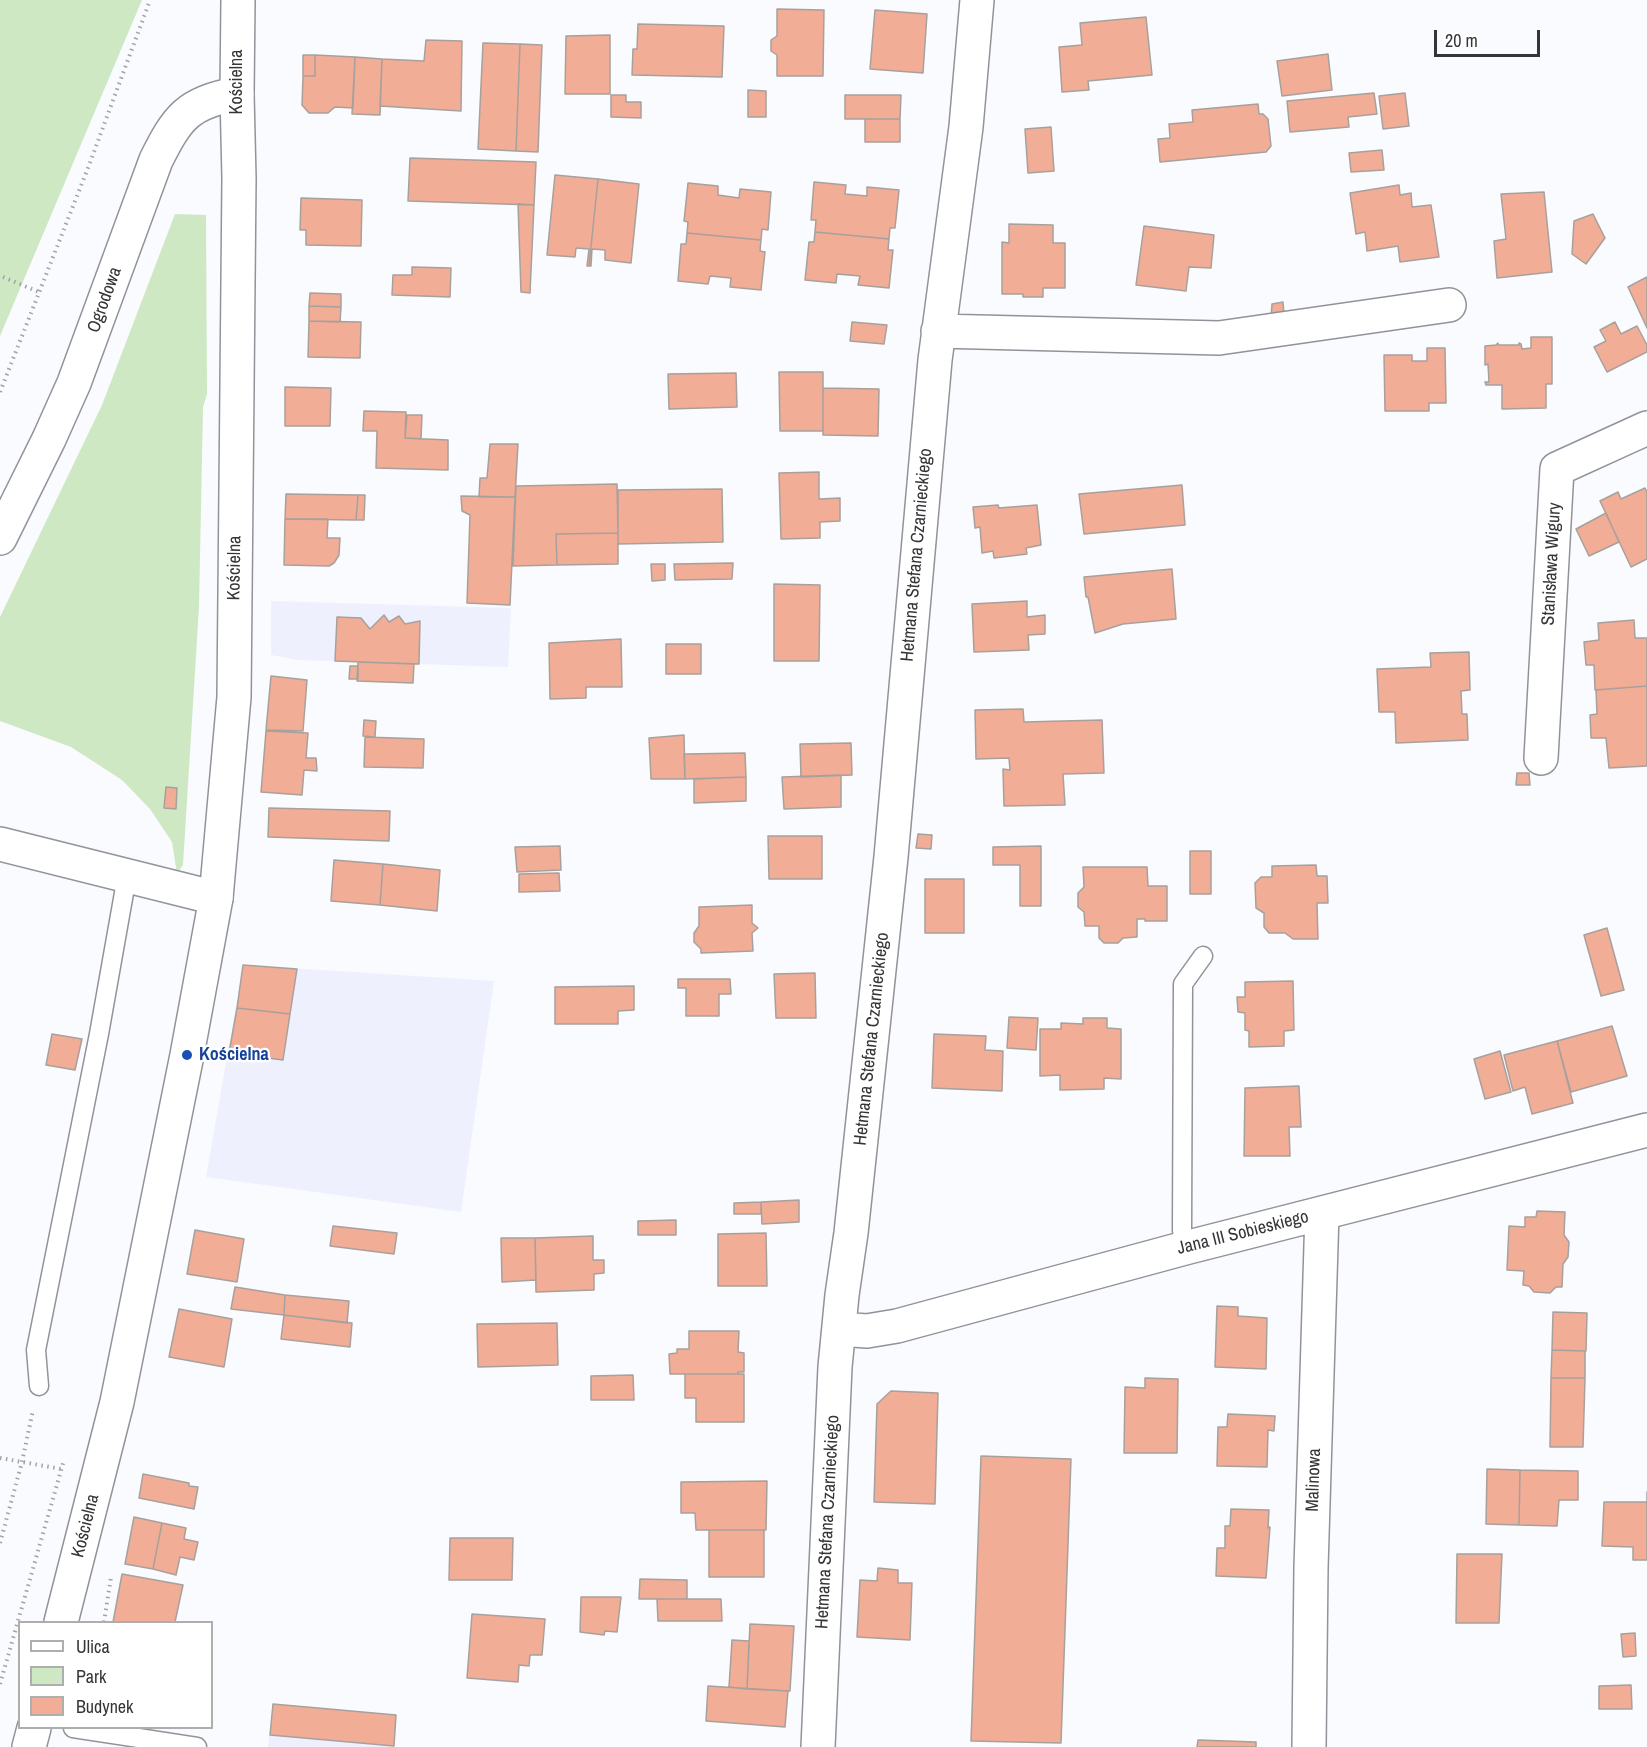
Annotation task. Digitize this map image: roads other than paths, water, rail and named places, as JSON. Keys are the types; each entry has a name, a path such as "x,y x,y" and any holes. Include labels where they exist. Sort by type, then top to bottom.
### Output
{"street":[{"name":"Kościelna","path":"62,1621 117,1402 185,1067 216,898 234,697 239,190 238,0"},
{"name":"Hetmana Stefana Czarnieckiego","path":"818,1747 835,1378 842,1295 851,1233 891,856 938,331 966,127 977,0"},
{"name":"Ogrodowa","path":"0,538 74,383 156,160 167,138 178,121 193,108 213,98 237,94"},
{"path":"938,331 1219,338 1449,305"},
{"name":"Stanisława Wigury","path":"1541,758 1557,470 1647,428"},
{"path":"0,844 216,898"},
{"name":"Jana III Sobieskiego","path":"839,1329 867,1331 897,1326 1185,1248 1647,1130"},
{"name":"Malinowa","path":"1309,1747 1311,1568 1322,1213"},
{"path":"29,1747 34,1729"}],"lane":[{"path":"39,1386 36,1350 99,1035 127,876"},
{"path":"1185,1248 1182,1230 1183,984 1203,956"},
{"path":"80,1729 197,1747"}],"place":[{"name":"Kościelna","path":"187,1055"}]}
